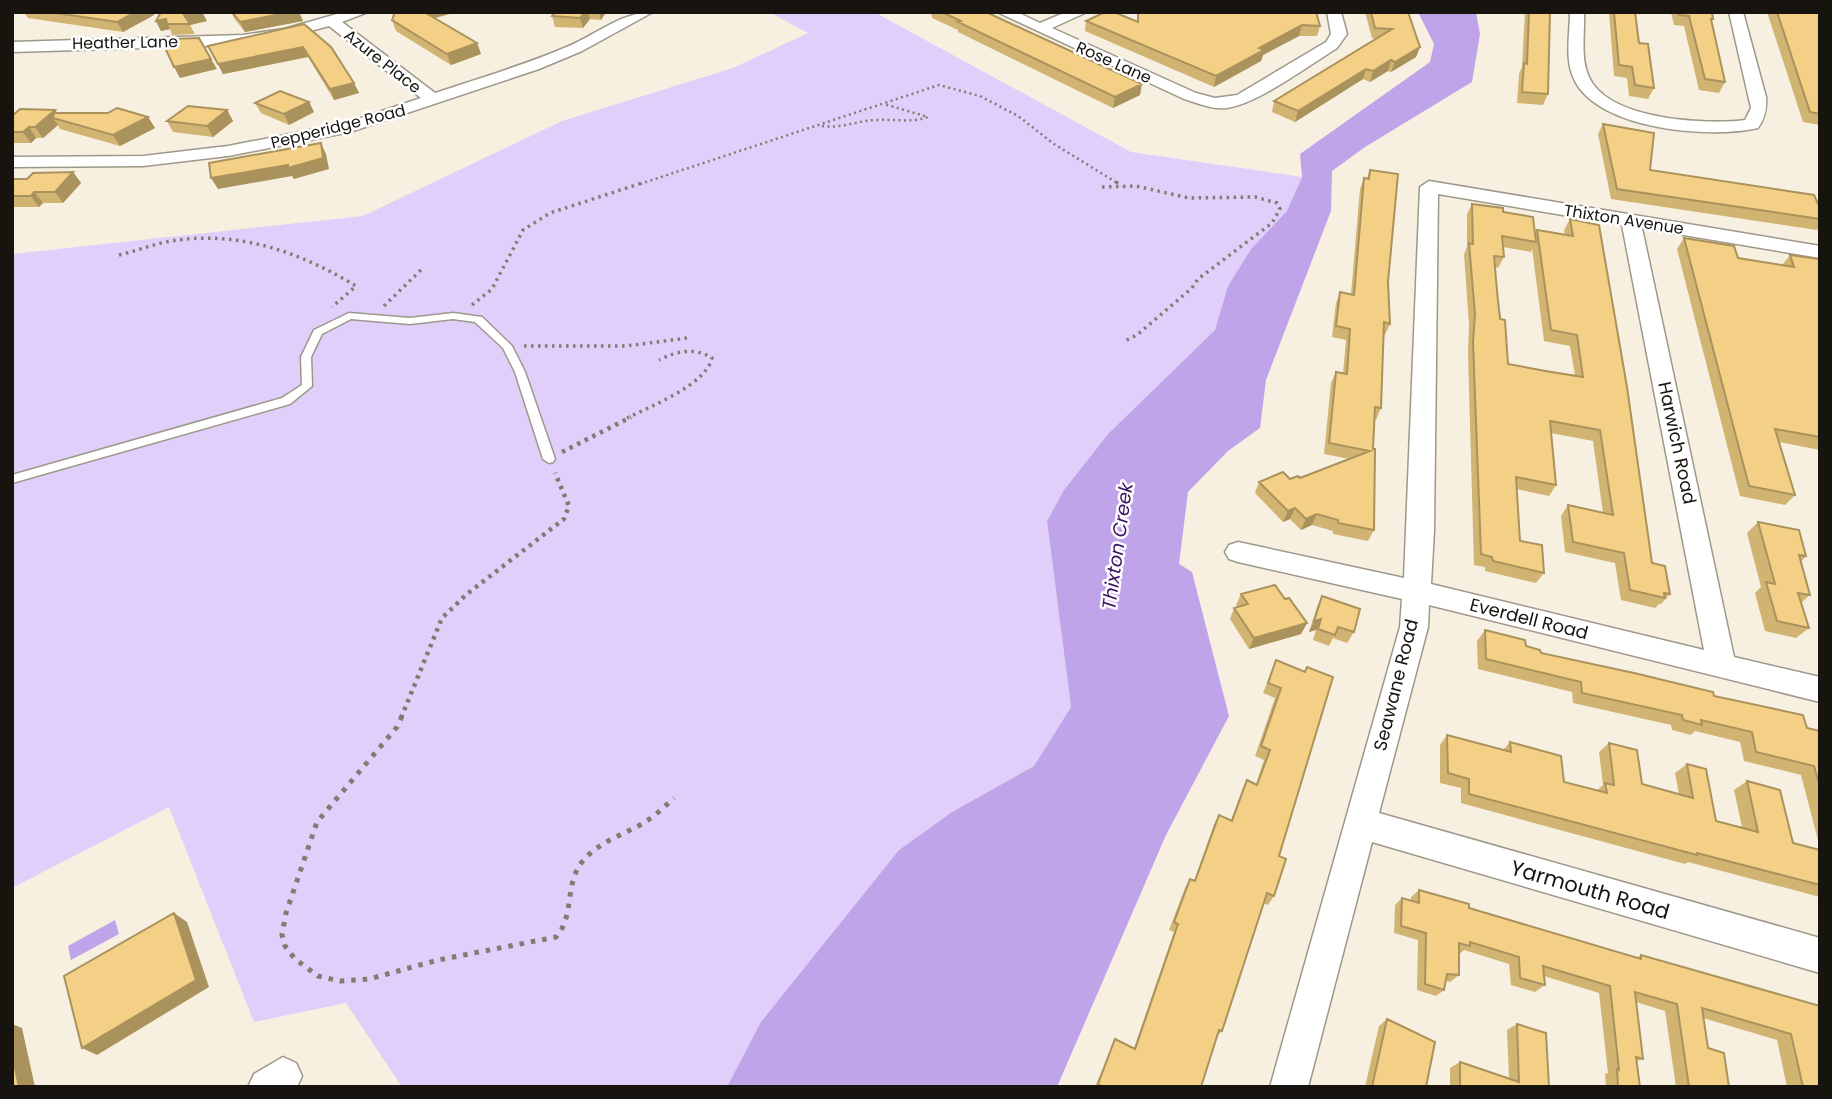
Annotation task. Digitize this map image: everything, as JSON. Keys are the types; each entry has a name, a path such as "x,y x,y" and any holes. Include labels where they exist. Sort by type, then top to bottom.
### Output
{"street":[{"name":"Heather Lane","path":"12,47 103,42 243,40 285,33 361,12"},
{"name":"Pepperidge Road","path":"12,162 142,161 228,151 350,127 434,100 577,48 646,12"},
{"name":"Rose Lane","path":"1004,12 1190,96 1226,103 1244,98 1332,45 1339,34 1334,12"},
{"path":"1040,28 1080,12"},
{"path":"1577,12 1579,69 1588,89 1612,106 1652,120 1717,128 1752,124 1759,108 1736,12"},
{"name":"Azure Place","path":"332,21 434,100"},
{"path":"1590,113 1612,106"},
{"name":"Thixton Avenue","path":"1429,187 1820,252"},
{"name":"Seawane Road","path":"1289,1087 1414,627 1421,530 1429,187"},
{"name":"Harwich Road","path":"1631,221 1722,666"},
{"name":"Everdell Road","path":"1238,552 1415,591 1820,690"},
{"name":"Yarmouth Road","path":"1360,823 1820,956"}],"lane":[{"path":"12,480 286,401 307,386 306,357 318,332 349,316 410,321 453,316 478,319 507,346 520,372 549,459"}],"path":[{"path":"453,316 479,301 492,289 523,230 550,213 939,85 967,90 1018,116 1055,144 1122,186"},
{"path":"821,126 839,128 882,119 915,122 928,117 884,104"},
{"path":"1102,187 1152,189 1189,198 1264,198 1277,203 1280,209 1272,223 1198,279 1192,288 1137,335 1123,342"},
{"path":"119,255 177,240 228,237 323,265 356,286 333,307 318,332"},
{"path":"370,316 405,288 421,270"},
{"path":"507,346 562,344 632,348 658,346 687,338"},
{"path":"659,360 677,352 689,351 699,351 712,358 710,367 700,377 656,404 549,459 567,498 567,513 553,528 467,594 442,618 397,727 317,822 286,913 282,935 285,946 295,959 318,976 340,981 369,979 438,960 556,937 565,926 568,887 580,864 592,851 612,838 641,825 674,798"}],"shaded area":[{"path":"769,12 874,12 1131,152 1302,177 1287,211 1251,249 1228,286 1215,330 1108,434 1064,490 1047,521 1071,707 1034,766 952,812 899,850 762,1022 727,1087 402,1087 346,1003 254,1022 169,807 12,888 12,254 363,216 562,121 733,68 808,33"}],"water":[{"name":"Thixton Creek","path":"1418,12 1476,12 1480,34 1472,82 1365,147 1332,171 1331,211 1266,380 1260,428 1228,451 1188,492 1179,564 1192,572 1229,716 1166,835 1057,1087 727,1087 761,1022 899,850 952,812 1034,766 1071,707 1047,521 1064,490 1108,434 1215,330 1228,286 1251,249 1287,211 1302,177 1300,154 1430,62 1434,44"},
{"path":"115,920 119,934 71,960 68,946"}],"building":[{"path":"49,12 135,12 117,22"},
{"path":"161,12 197,12 184,15 190,24 167,24 166,19 156,21"},
{"path":"232,12 291,12 240,22"},
{"path":"395,12 424,12 477,43 447,54 392,20"},
{"path":"555,12 585,12 580,18 552,16"},
{"path":"942,12 991,12 990,14 1142,84 1115,97"},
{"path":"1105,12 1114,12 1138,22 1138,12 1316,12 1320,26 1302,25 1259,48 1264,50 1216,76 1086,21"},
{"path":"1371,12 1408,12 1420,47 1373,71 1366,69 1298,111 1274,101 1392,29 1375,28"},
{"path":"1529,12 1550,12 1548,94 1522,92 1524,63 1527,64"},
{"path":"1614,12 1635,12 1639,43 1648,44 1654,88 1635,85 1632,67 1619,65"},
{"path":"1679,12 1712,12 1711,19 1725,82 1705,79 1689,16 1679,15"},
{"path":"1777,12 1820,12 1820,114 1810,112"},
{"path":"304,24 331,47 354,83 330,89 303,47 218,64 208,46"},
{"path":"199,38 211,59 174,67 163,43 171,42 171,39"},
{"path":"280,91 309,102 284,114 255,103"},
{"path":"188,106 227,110 207,126 167,121"},
{"path":"117,108 148,117 113,135 53,118 54,113 108,113"},
{"path":"20,109 55,110 35,127 29,127 23,132 12,132 12,116"},
{"path":"1603,124 1654,133 1650,170 1814,195 1820,208 1820,219 1617,189"},
{"path":"321,143 323,158 288,168 288,165 211,178 209,163"},
{"path":"1370,170 1398,174 1388,282 1390,324 1384,322 1381,408 1375,407 1374,530 1338,523 1338,520 1317,514 1306,519 1295,508 1288,511 1259,482 1283,472 1290,479 1298,476 1300,478 1370,451 1329,443 1336,372 1347,374 1350,329 1336,326 1340,292 1354,295 1364,178 1369,179"},
{"path":"73,172 55,192 12,196 12,179 27,179 33,173"},
{"path":"1472,204 1503,208 1503,212 1533,217 1536,242 1502,236 1504,257 1494,256 1500,319 1505,320 1508,364 1551,372 1583,377 1577,335 1551,330 1537,230 1573,236 1570,219 1599,225 1627,387 1652,563 1665,566 1670,594 1664,593 1665,598 1630,590 1624,553 1573,542 1568,505 1613,515 1600,430 1550,421 1556,485 1516,477 1520,541 1542,545 1544,573 1493,561 1492,557 1481,554 1473,342 1475,314 1469,243 1473,244"},
{"path":"1684,238 1734,246 1738,258 1794,267 1790,255 1819,259 1820,437 1775,429 1795,495 1749,486"},
{"path":"1758,522 1799,530 1806,556 1799,555 1810,595 1798,593 1809,628 1777,621 1766,582 1775,584"},
{"path":"1275,585 1285,599 1289,598 1307,623 1254,638 1234,608 1248,604 1241,594"},
{"path":"1322,596 1360,609 1354,632 1338,627 1335,635 1318,629 1321,619 1314,621"},
{"path":"1485,630 1525,640 1526,646 1540,650 1541,653 1803,715 1807,728 1820,731 1820,787 1814,766 1756,752 1752,732 1701,720 1702,725 1683,720 1682,715 1582,693 1581,682 1486,659"},
{"path":"1276,660 1305,672 1307,667 1333,677 1279,856 1286,859 1274,896 1267,893 1201,1087 1103,1087 1098,1084 1115,1039 1135,1049 1178,924 1174,922 1190,879 1195,881 1219,815 1232,821 1247,780 1257,785 1270,750 1261,746 1281,688 1268,683"},
{"path":"1447,735 1511,752 1510,742 1561,756 1564,782 1607,793 1605,783 1614,785 1609,743 1637,750 1642,784 1693,798 1687,764 1706,769 1716,821 1758,832 1747,781 1780,790 1793,843 1820,850 1820,885 1469,794 1469,779 1448,773"},
{"path":"1419,890 1469,904 1469,908 1641,959 1641,955 1820,1006 1820,1087 1803,1087 1791,1034 1702,1008 1708,1048 1724,1053 1729,1087 1689,1087 1677,1004 1635,992 1643,1059 1636,1057 1640,1087 1618,1087 1617,1069 1619,1070 1610,986 1543,966 1545,985 1520,978 1519,957 1470,942 1470,946 1459,943 1459,975 1447,974 1444,990 1425,984 1426,933 1401,926 1402,898 1419,903"},
{"path":"174,913 196,980 82,1048 64,976"},
{"path":"1387,1019 1435,1042 1426,1087 1372,1087"},
{"path":"1517,1024 1546,1033 1549,1087 1460,1087 1460,1062 1519,1082"},
{"path":"12,1053 19,1087 12,1087"}]}
